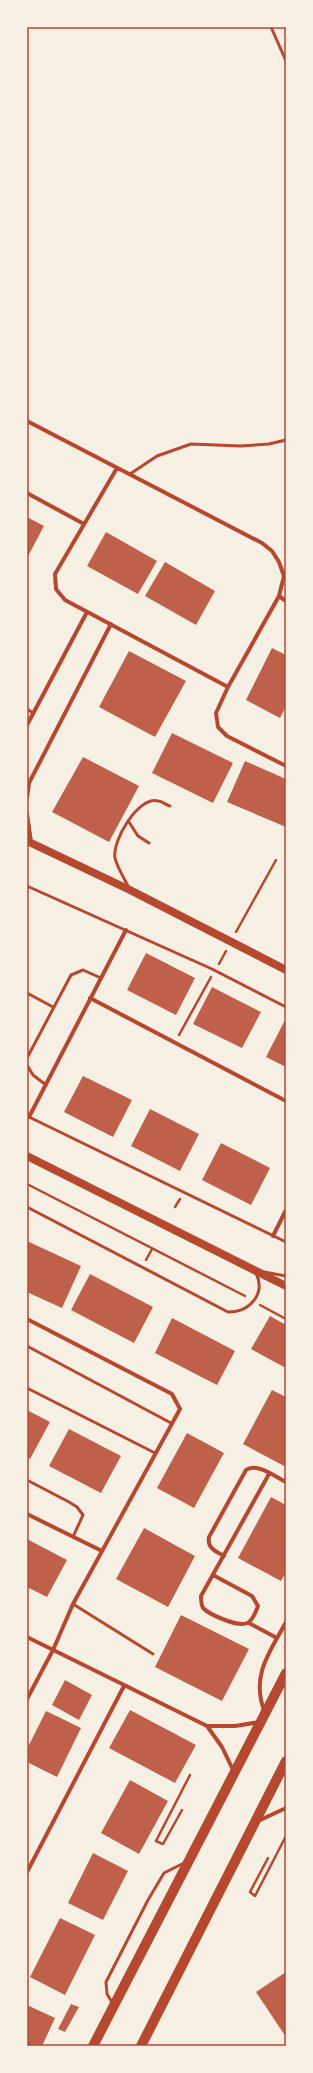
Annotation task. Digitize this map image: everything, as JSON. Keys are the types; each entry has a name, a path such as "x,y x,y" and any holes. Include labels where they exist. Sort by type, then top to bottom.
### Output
{"main road":[{"path":"28,843 130,890 286,970"},
{"path":"27,1156 286,1286"},
{"path":"93,2046 113,2004 286,1673"},
{"path":"141,2046 286,1760"}],"street":[{"path":"27,421 262,543 272,551 279,562 284,576 279,596 228,687 216,713 218,727 228,736 286,766"},
{"path":"117,468 55,574 56,589 65,600 228,687"},
{"path":"27,493 84,524"},
{"path":"279,596 286,601"},
{"path":"27,725 87,612"},
{"path":"27,798 29,783 110,624"},
{"path":"27,814 28,843"},
{"path":"28,1117 126,930"},
{"path":"90,998 286,1102"},
{"path":"273,1236 286,1210"},
{"path":"27,1319 172,1394 180,1409 73,1604 53,1650 27,1699"},
{"path":"224,1556 212,1549 209,1544 209,1537 246,1470 253,1467 286,1482"},
{"path":"213,1575 255,1598 258,1606 249,1623 243,1625 236,1624 204,1609 201,1596 269,1474"},
{"path":"27,1514 102,1552"},
{"path":"27,1637 207,1726 235,1726 263,1717 260,1695 261,1668 286,1622"},
{"path":"249,1623 277,1638"},
{"path":"27,1872 124,1686"},
{"path":"207,1726 222,1747 234,1772"},
{"path":"255,1822 286,1808"}],"lane":[{"path":"271,27 286,61"},
{"path":"130,474 157,456 191,444 241,446 269,444 286,440"},
{"path":"27,709 33,713"},
{"path":"130,890 115,859 115,845 135,811 146,803 158,800 170,806"},
{"path":"129,822 138,836 148,843"},
{"path":"27,886 212,969 286,1007"},
{"path":"27,1058 53,1007 69,978 74,972 87,971 101,978"},
{"path":"27,993 53,1007"},
{"path":"27,1065 33,1075 46,1085"},
{"path":"28,1117 184,1191 286,1242"},
{"path":"27,1207 143,1266 228,1312 237,1312 255,1301 260,1286 255,1270 286,1276"},
{"path":"27,1346 171,1423"},
{"path":"27,1388 156,1453"},
{"path":"27,1480 77,1507 83,1515 73,1537"},
{"path":"73,1604 153,1654"},
{"path":"113,2004 107,1994 106,1982 148,1900 164,1873 187,1861"}],"path":[{"path":"27,1184 248,1298"},
{"path":"143,1266 152,1249"},
{"path":"262,1305 286,1319"},
{"path":"182,1810 163,1844 156,1841 190,1775"},
{"path":"268,1858 250,1892 255,1896 286,1836"}],"building":[{"path":"27,517 44,526 27,558"},
{"path":"106,532 157,561 138,594 87,566"},
{"path":"165,562 215,591 196,625 145,596"},
{"path":"272,648 286,655 286,706 280,718 246,700"},
{"path":"129,651 186,681 155,737 99,707"},
{"path":"172,733 233,763 213,803 152,773"},
{"path":"83,757 139,786 109,842 52,812"},
{"path":"245,761 286,779 286,827 227,802"},
{"path":"146,953 195,978 176,1015 127,990"},
{"path":"212,987 261,1012 242,1048 193,1024"},
{"path":"286,1020 286,1067 266,1057"},
{"path":"83,1076 132,1100 113,1137 64,1112"},
{"path":"150,1109 199,1134 180,1171 131,1146"},
{"path":"221,1143 270,1168 251,1205 202,1180"},
{"path":"27,1241 81,1266 62,1308 27,1292"},
{"path":"90,1274 153,1307 134,1343 71,1310"},
{"path":"270,1316 286,1325 286,1368 251,1349"},
{"path":"172,1318 235,1351 217,1385 155,1353"},
{"path":"272,1390 286,1397 286,1467 243,1444"},
{"path":"27,1410 50,1422 30,1459 27,1458"},
{"path":"69,1429 121,1456 101,1493 49,1466"},
{"path":"187,1433 224,1453 194,1508 157,1488"},
{"path":"271,1497 286,1505 286,1572 281,1581 238,1558"},
{"path":"144,1528 195,1556 168,1607 116,1579"},
{"path":"27,1539 67,1560 47,1597 27,1587"},
{"path":"181,1615 249,1649 222,1701 155,1667"},
{"path":"65,1680 92,1695 79,1720 52,1705"},
{"path":"130,1710 196,1745 175,1783 109,1748"},
{"path":"46,1711 81,1728 57,1777 27,1762 27,1749"},
{"path":"130,1780 168,1801 139,1854 101,1833"},
{"path":"93,1853 128,1871 103,1920 68,1903"},
{"path":"60,1918 95,1935 65,1995 30,1977"},
{"path":"286,1972 286,2037 256,1992"},
{"path":"71,2004 79,2007 65,2032 58,2029"},
{"path":"27,2005 55,2018 42,2046 27,2046"}]}
